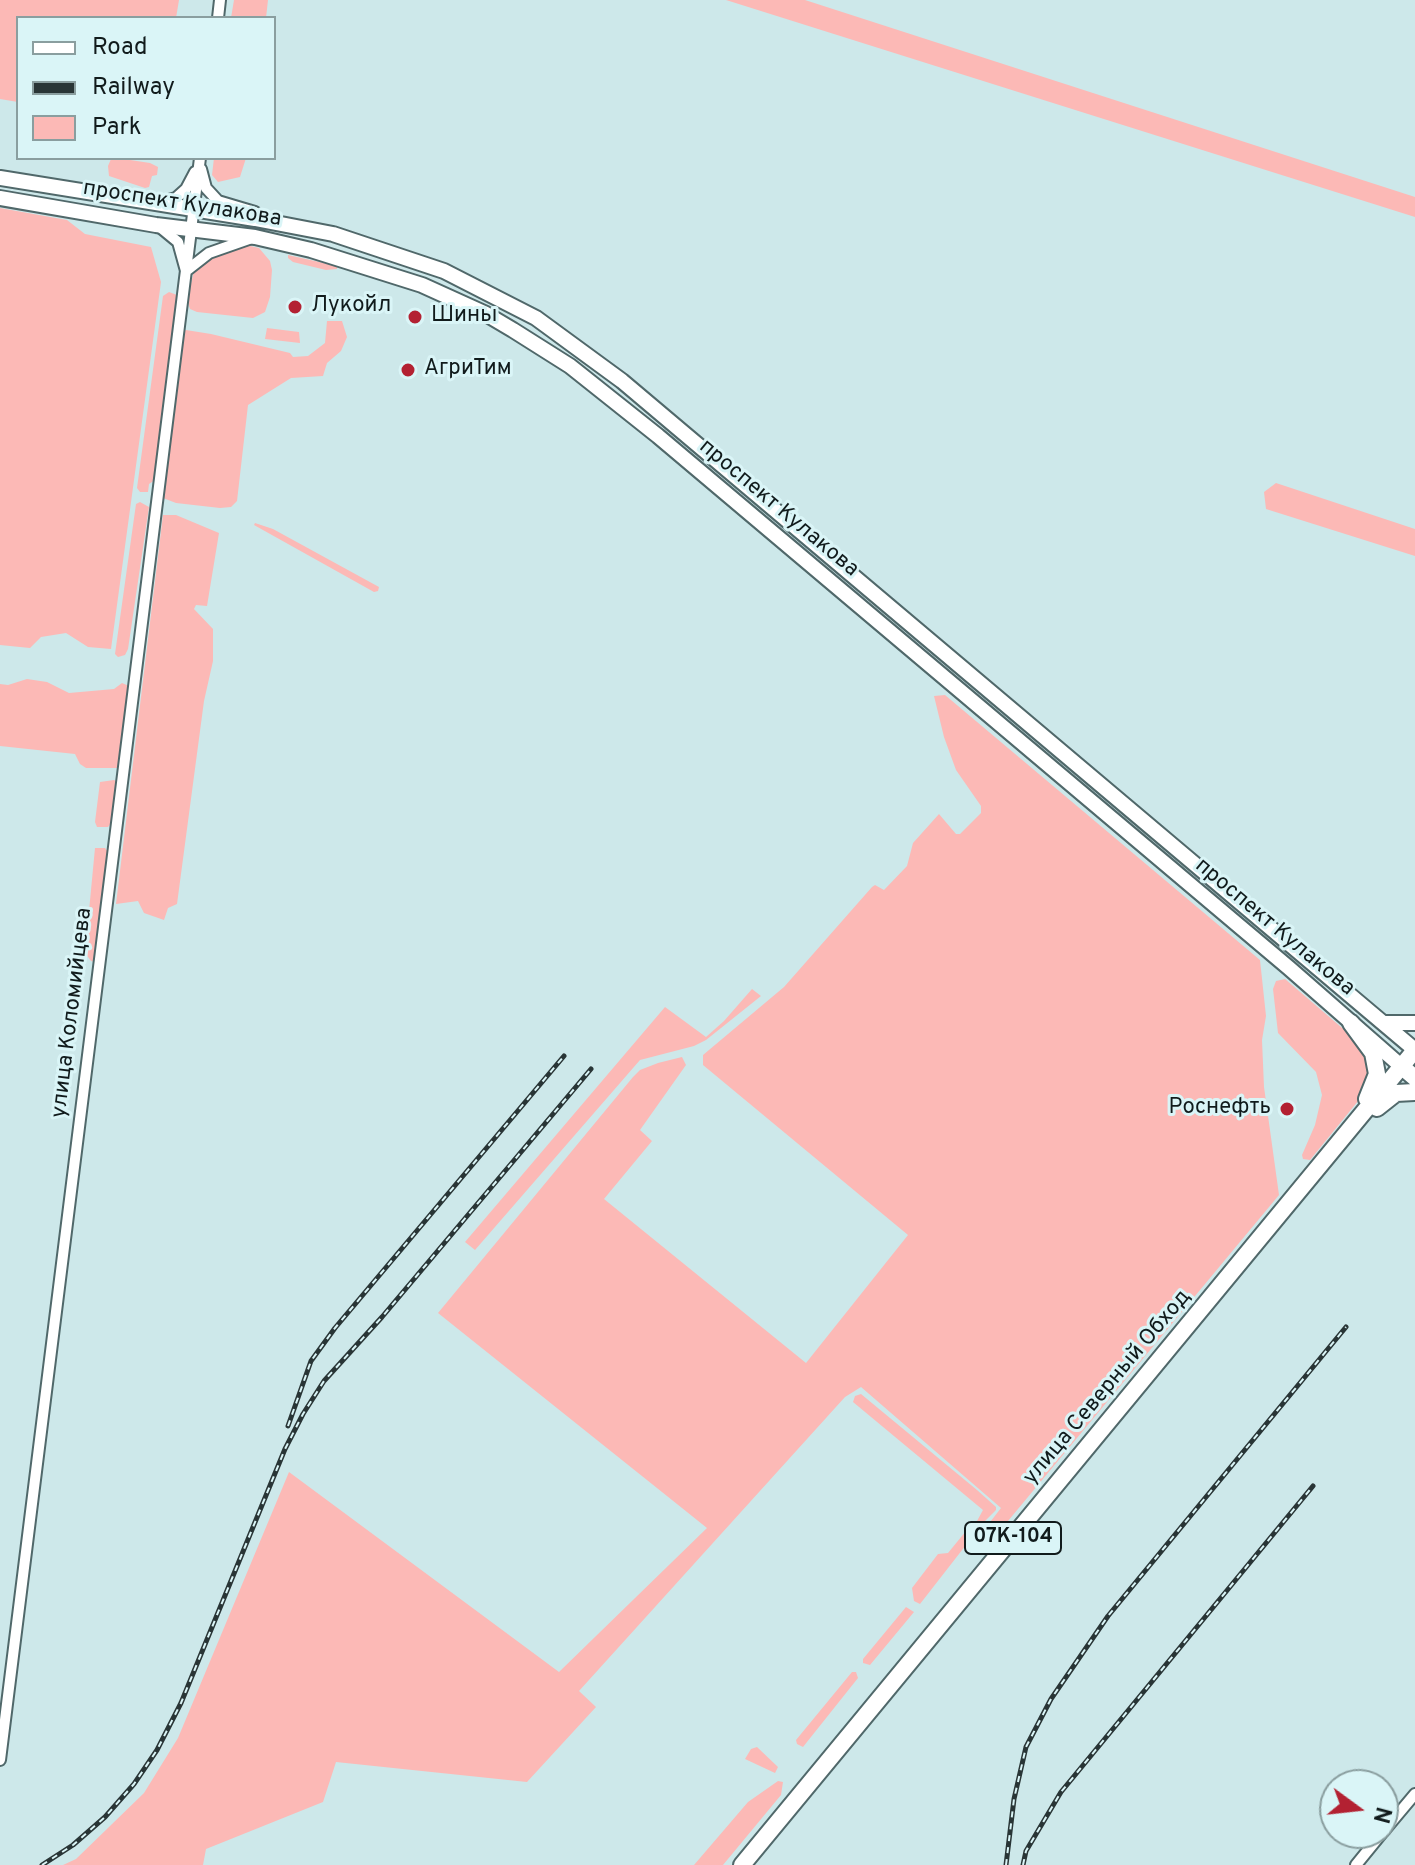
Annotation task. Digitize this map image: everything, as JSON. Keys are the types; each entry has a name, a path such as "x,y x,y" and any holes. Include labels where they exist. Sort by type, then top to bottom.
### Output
{"highway":[{"path":"1351,1023 1373,1053 1377,1074 1362,1116"},
{"name":"улица Северный Обход","path":"742,1865 1415,1049"},
{"name":"проспект Кулакова","path":"1401,1066 1415,1078"},
{"path":"1362,1116 1372,1113 1396,1093 1415,1092"}],"main road":[{"name":"проспект Кулакова","path":"0,178 295,225 369,244 444,271 513,305 575,345 622,381 1415,1049"},
{"name":"проспект Кулакова","path":"0,198 156,225 255,237 376,268 486,314 570,366 917,654 1401,1066"},
{"path":"1384,1023 1415,1023"}],"street":[{"path":"153,204 176,198 186,189 199,160"},
{"path":"200,160 206,188 218,201 295,225"},
{"name":"улица Коломийцева","path":"0,1760 200,160"},
{"path":"156,225 178,242 186,271 209,253 255,237"},
{"path":"1399,1814 1415,1794"},
{"path":"1356,1865 1370,1849"}],"green space":[{"path":"0,0 179,0 176,16 16,16 16,102 0,99"},
{"path":"234,0 268,0 266,16 231,16"},
{"path":"726,0 805,0 1415,197 1415,217"},
{"path":"111,160 130,160 158,167 157,175 152,176 149,187 145,188 109,176"},
{"path":"214,160 245,160 240,177 218,182 212,175"},
{"path":"0,208 67,220 85,234 151,247 161,282 111,649 88,647 66,633 41,637 30,648 0,645"},
{"path":"242,244 259,248 270,261 270,297 265,312 253,318 190,309 187,300 194,271 202,262"},
{"path":"288,255 337,266 337,269 326,270 293,262"},
{"path":"169,292 177,295 179,300 155,480 149,484 148,492 140,492 137,488 163,296"},
{"path":"327,321 342,321 347,337 341,351 327,363 323,376 291,378 248,405 237,501 231,507 220,508 176,503 163,498 183,332 211,334 290,353 293,357 308,356 325,343"},
{"path":"267,328 299,332 300,343 265,339"},
{"path":"1276,483 1415,529 1415,556 1266,509 1264,492"},
{"path":"140,502 149,507 128,649 125,655 118,657 115,654 136,504"},
{"path":"163,515 176,515 219,533 207,606 196,605 194,609 213,629 213,661 204,701 177,904 168,908 164,920 144,913 138,901 116,904"},
{"path":"255,523 273,529 379,587 378,591 374,592"},
{"path":"27,679 47,682 69,693 114,689 122,683 129,686 132,690 119,768 86,768 75,754 0,746 0,684 8,685"},
{"path":"945,695 1260,960 1266,1016 1262,1040 1264,1087 1279,1195 1003,1527 987,1526 1001,1508 861,1387 845,1397 579,1691 596,1707 527,1782 336,1762 323,1802 206,1849 203,1865 63,1865 76,1859 144,1793 178,1738 289,1472 559,1672 707,1528 438,1313 633,1077 640,1070 682,1057 686,1065 640,1130 652,1141 604,1199 806,1363 908,1235 703,1065 703,1055 784,987 872,887 875,885 884,890 907,866 913,843 939,814 956,834 960,834 981,813 981,806 956,770 944,737 934,696"},
{"path":"100,782 118,782 112,822 108,827 97,827"},
{"path":"95,848 105,848 109,853 95,962 85,953"},
{"path":"1285,979 1355,1039 1370,1064 1371,1073 1363,1095 1310,1160 1303,1159 1302,1155 1315,1125 1322,1095 1316,1072 1278,1033 1273,989 1276,981"},
{"path":"752,989 761,996 706,1040 640,1060 475,1250 465,1242 665,1007 706,1037"},
{"path":"861,1394 977,1490 996,1510 983,1523 977,1521 983,1510 853,1402 855,1396"},
{"path":"966,1531 973,1536 920,1604 914,1601 912,1588 938,1554 948,1553"},
{"path":"906,1607 914,1612 870,1665 863,1663 863,1659"},
{"path":"852,1672 856,1672 858,1678 803,1747 797,1744 796,1740"},
{"path":"757,1747 778,1767 775,1773 745,1759 751,1749"},
{"path":"778,1781 783,1782 781,1795 723,1865 694,1865 748,1802"}],"railway":[{"path":"288,1426 311,1361 335,1328 564,1056"},
{"path":"42,1865 73,1845 105,1817 134,1784 157,1750 181,1703 285,1449 324,1381 382,1317 591,1069"},
{"path":"1006,1865 1014,1799 1026,1747 1051,1699 1108,1616 1346,1327"},
{"path":"1023,1865 1026,1851 1061,1792 1313,1486"}],"place":[{"name":"Лукойл","path":"295,307"},
{"name":"Шины","path":"415,317"},
{"name":"АгриТим","path":"408,370"},
{"name":"Роснефть","path":"1287,1109"}]}
